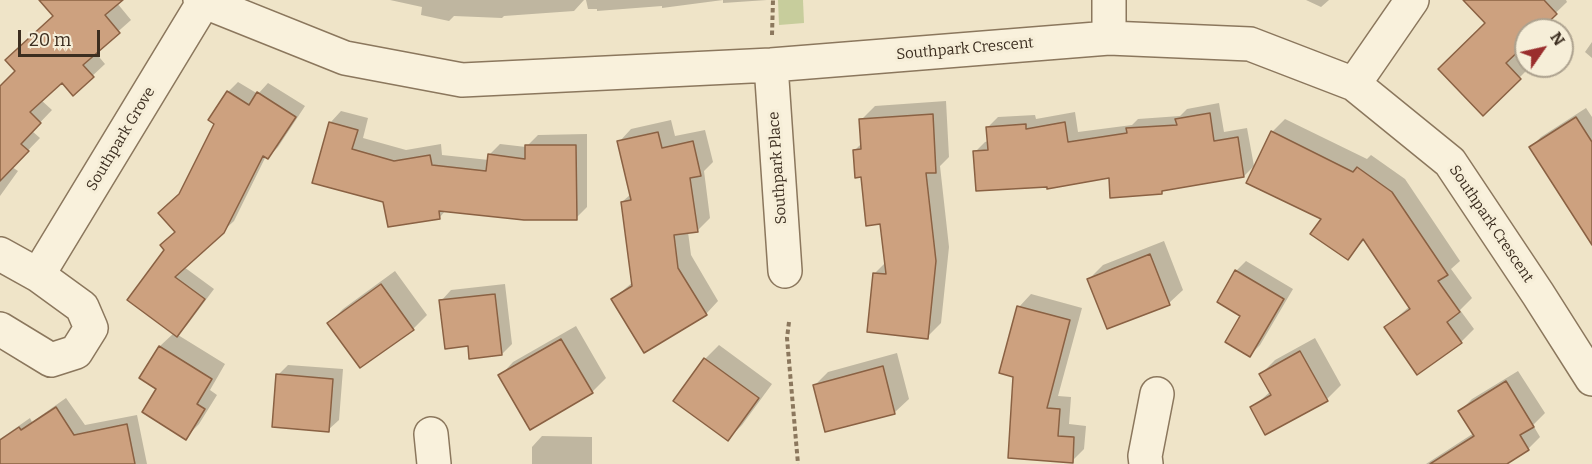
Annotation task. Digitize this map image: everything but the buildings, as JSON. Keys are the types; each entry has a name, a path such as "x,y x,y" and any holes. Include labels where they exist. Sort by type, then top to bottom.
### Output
{"street":[{"path":"1109,0 1109,38"},
{"path":"1354,84 1412,0"},
{"name":"Southpark Crescent","path":"202,2 345,58 462,80 772,52 1109,38 1250,44 1354,84 1450,162 1592,379"},
{"name":"Southpark Grove","path":"38,275 202,2"},
{"name":"Southpark Place","path":"772,52 785,271"},
{"path":"0,255 38,275 82,307 91,327 76,352 51,360 0,329"},
{"path":"1146,464 1145,456 1157,394"}],"path":[{"path":"772,52 773,0"},
{"path":"789,322 787,338 798,464"}],"green space":[{"path":"778,0 803,0 804,23 779,25"}]}
